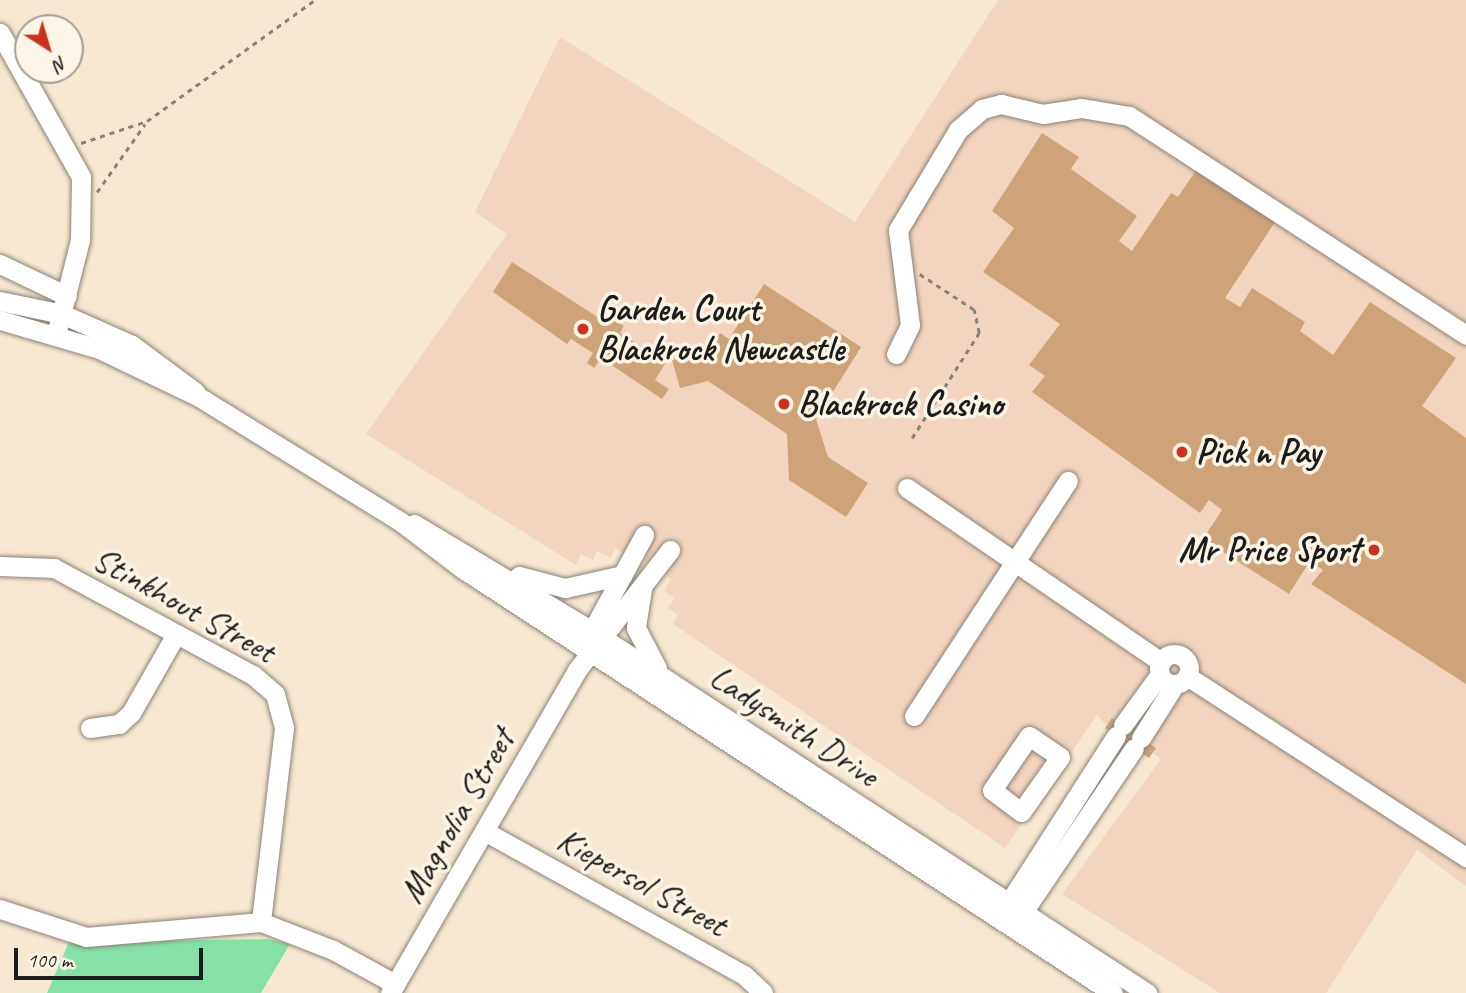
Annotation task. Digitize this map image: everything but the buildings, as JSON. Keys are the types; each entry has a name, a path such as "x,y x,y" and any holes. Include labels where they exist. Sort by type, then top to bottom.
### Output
{"street":[{"path":"0,33 68,143 81,177 84,214 56,335"},
{"path":"896,354 910,326 897,257 898,230 909,207 971,115 1001,104 1043,114 1110,110 1161,134 1466,335"},
{"path":"0,264 65,305"},
{"name":"Ladysmith Drive","path":"0,301 65,305 163,363 199,397"},
{"name":"Ladysmith Drive","path":"0,320 56,335 199,397 401,522 475,559 593,643 1010,917 1147,993"},
{"path":"914,716 1068,481"},
{"path":"907,488 1016,562 1171,674 1466,857"},
{"name":"Ladysmith Drive","path":"401,522 424,544 686,694 765,745 1010,917 1113,993"},
{"path":"593,643 644,534"},
{"path":"593,643 670,550"},
{"path":"475,559 565,588 623,575"},
{"name":"Stinkhout Street","path":"0,566 54,568 265,682 284,714 261,922"},
{"path":"643,585 636,628 643,649 686,694"},
{"path":"90,728 119,724 131,713 176,635"},
{"name":"Magnolia Street","path":"392,988 486,832 593,643"},
{"path":"1010,917 1076,817 1120,731 1171,674"},
{"path":"1076,817 1138,743 1171,674"},
{"path":"1039,792 1076,817"},
{"name":"Kiepersol Street","path":"486,832 744,975 763,993"},
{"path":"0,909 86,937 261,922 333,950 392,988"}],"path":[{"path":"84,214 148,121 315,0"},
{"path":"68,143 148,121"},
{"path":"897,257 979,320 979,333 912,438"}],"shaded area":[{"path":"998,0 1466,0 1466,886 1417,850 1326,993 1220,993 1062,894 1161,759 1153,753 1149,758 1116,736 1097,715 1005,848 673,624 678,615 668,608 675,598 664,591 671,579 628,549 625,554 615,548 611,558 597,551 593,560 581,554 576,565 366,434 507,234 475,212 560,37 855,222"}],"green space":[{"path":"268,939 290,944 261,993 47,993 69,942"}],"place":[{"name":"Garden Court Blackrock Newcastle","path":"583,329"},
{"name":"Blackrock Casino","path":"784,404"},
{"name":"Pick n Pay","path":"1182,452"},
{"name":"Mr Price Sport","path":"1374,550"}]}
